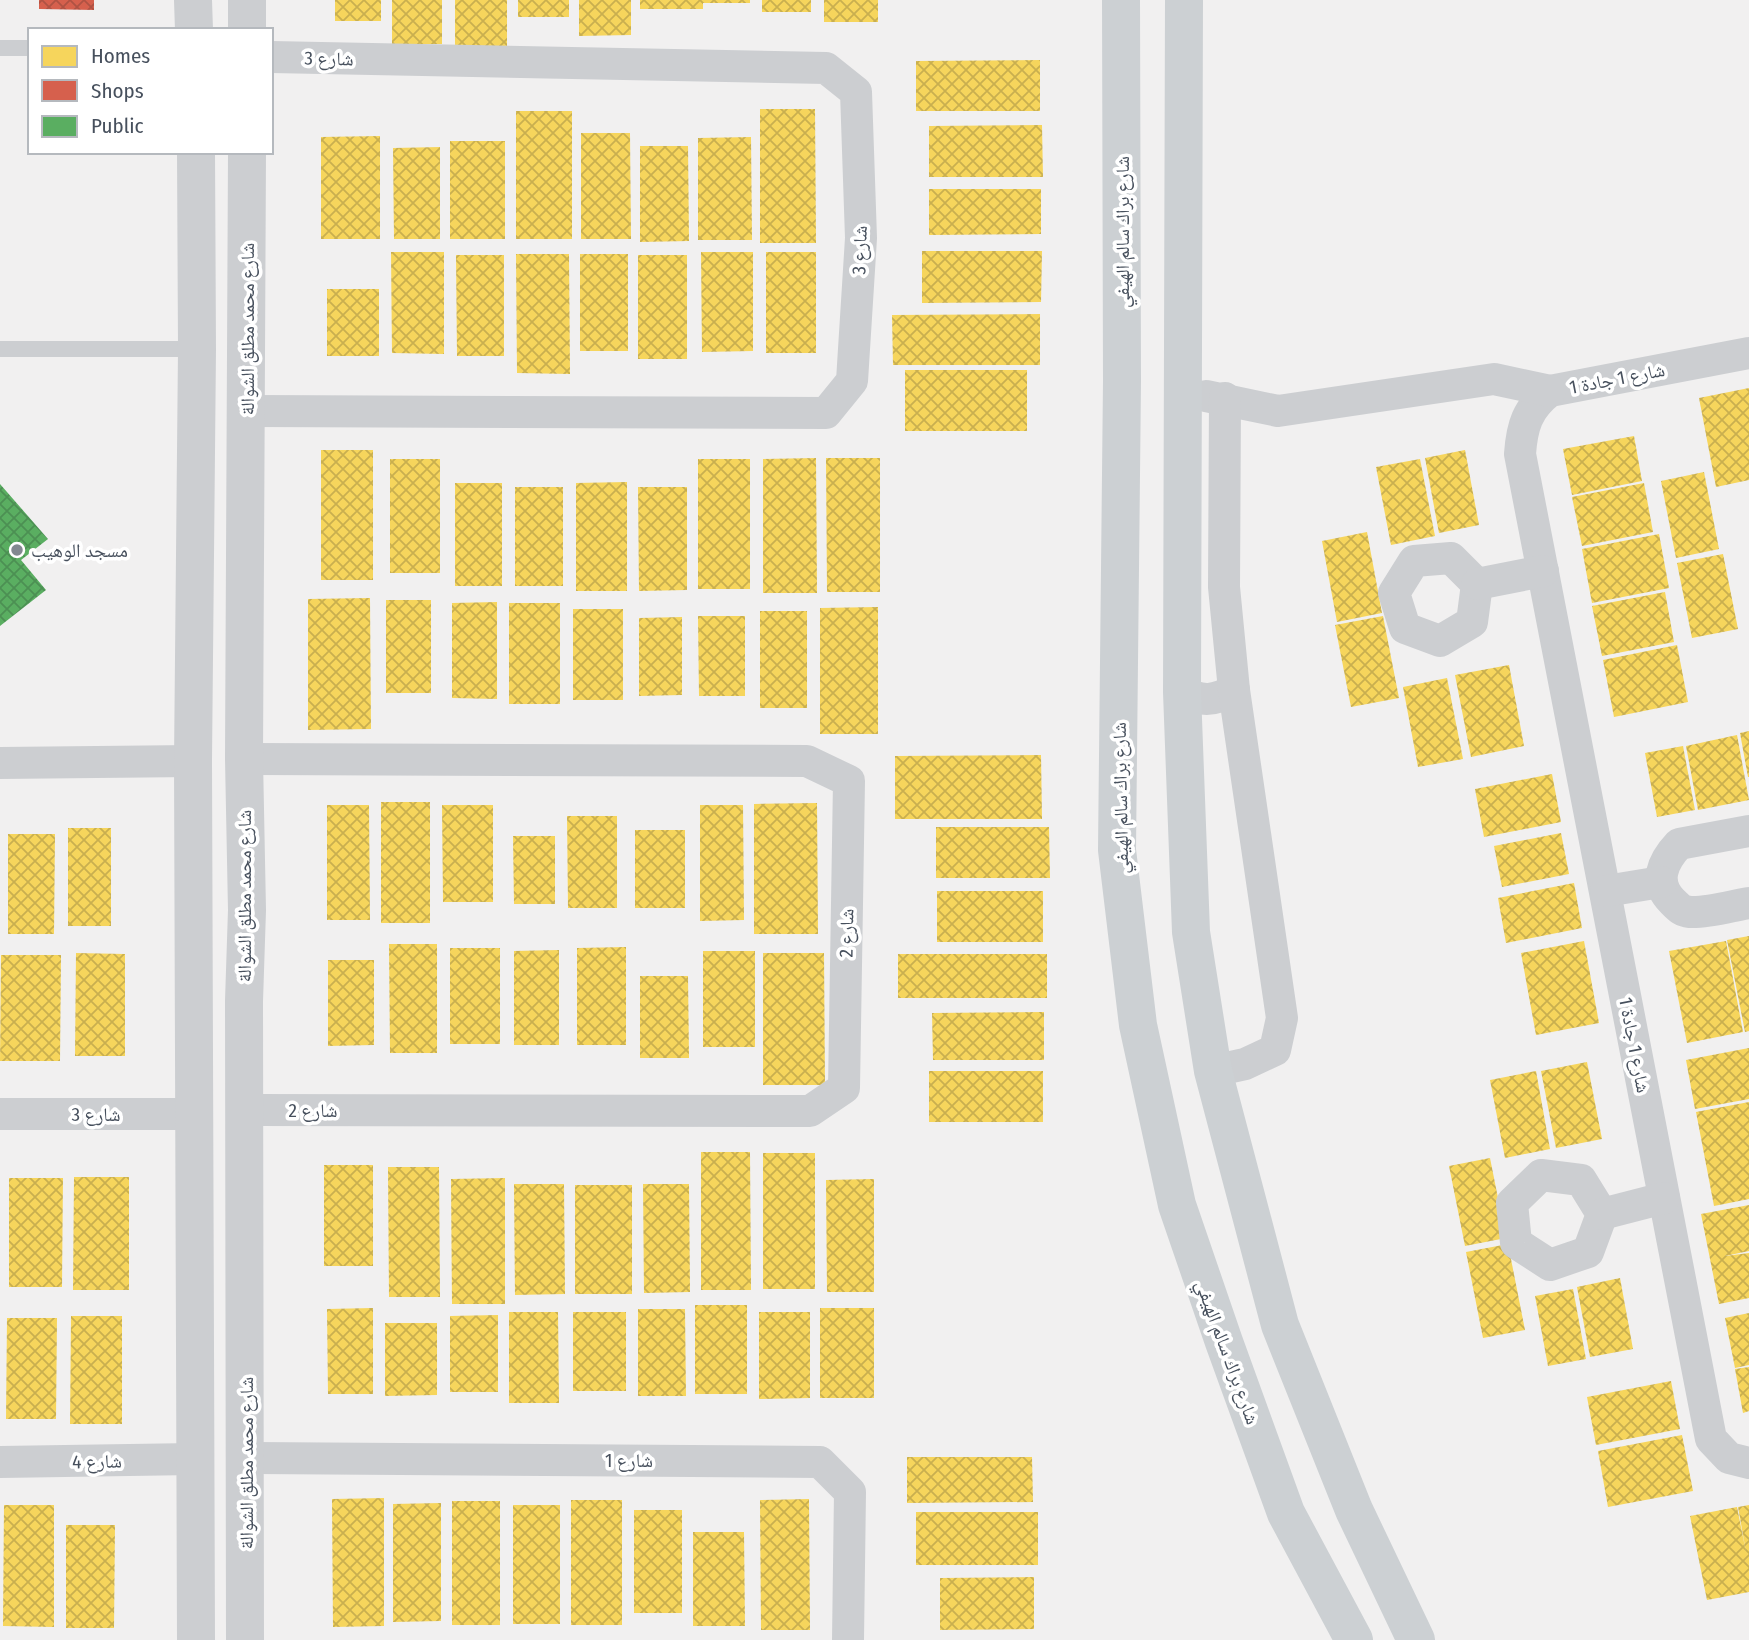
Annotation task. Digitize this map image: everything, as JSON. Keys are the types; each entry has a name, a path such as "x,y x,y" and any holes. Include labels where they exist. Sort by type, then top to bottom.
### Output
{"main road":[{"name":"شارع براك سالم الهيفي","path":"1121,0 1122,381 1117,850 1138,1024 1177,1205 1286,1513 1354,1640"},
{"path":"1184,0 1181,692 1191,932 1213,1071 1280,1325 1354,1510 1416,1640"},
{"path":"1122,381 1136,390 1152,394 1184,392"},
{"path":"1119,597 1131,581 1150,574 1169,580 1181,596"}],"street":[{"path":"193,0 194,28"},
{"path":"247,0 247,28"},
{"name":"شارع 3","path":"247,411 826,412 852,381 861,238 856,92 825,68 273,57"},
{"path":"196,154 197,349 192,761 196,1640"},
{"name":"شارع محمد مطلق الشوالة","path":"245,1640 244,1001 247,910 244,759 247,154"},
{"name":"شارع 1 جادة 1","path":"1749,353 1550,391 1536,402 1526,416 1520,454 1711,1439 1729,1458 1749,1463"},
{"path":"1184,392 1225,398 1278,411 1494,379 1550,391"},
{"path":"1213,1071 1245,1064 1275,1050 1282,1017 1234,690 1224,587 1225,398"},
{"path":"1477,584 1543,571"},
{"path":"1181,692 1201,701 1218,699 1234,690"},
{"name":"شارع 2","path":"244,759 807,761 849,780 844,1088 810,1111 244,1110"},
{"path":"0,763 192,761"},
{"path":"1749,831 1679,844 1662,867 1661,882 1668,897 1681,910 1692,912 1749,903"},
{"path":"1606,891 1661,882"},
{"path":"193,906 204,920 219,926 231,923 247,910"},
{"path":"193,1002 203,979 217,976 234,981 244,1001"},
{"name":"شارع 3","path":"0,1114 193,1114"},
{"path":"1602,1214 1664,1198"},
{"name":"شارع 1","path":"246,1458 820,1462 850,1492 848,1640"},
{"name":"شارع 4","path":"0,1462 194,1460"}],"lane":[{"path":"0,48 28,48"},
{"path":"0,349 197,349"}],"building: Homes":[{"path":"335,0 381,0 381,21 335,21"},
{"path":"392,0 442,0 442,44 392,44"},
{"path":"455,0 507,0 507,47 455,48"},
{"path":"518,0 569,0 569,17 518,17"},
{"path":"579,0 631,0 631,35 579,36"},
{"path":"640,0 750,0 750,3 703,3 703,9 640,9"},
{"path":"762,0 811,0 811,12 762,12"},
{"path":"824,0 878,0 878,22 824,22"},
{"path":"1040,60 1040,111 916,111 916,61"},
{"path":"760,109 815,109 816,243 760,243"},
{"path":"516,111 572,111 572,239 516,239"},
{"path":"1042,125 1043,177 929,177 929,126"},
{"path":"581,133 630,133 631,239 581,239"},
{"path":"380,136 380,239 321,239 321,137"},
{"path":"751,137 752,240 698,240 698,138"},
{"path":"450,141 505,141 505,239 450,239"},
{"path":"640,146 688,146 689,241 640,242"},
{"path":"440,147 440,239 394,239 393,148"},
{"path":"929,189 1041,189 1041,234 929,235"},
{"path":"922,251 1042,251 1041,302 922,303"},
{"path":"391,252 444,252 444,354 392,353"},
{"path":"701,252 753,252 753,351 702,352"},
{"path":"766,252 816,252 816,353 766,353"},
{"path":"516,254 569,254 570,374 517,373"},
{"path":"580,254 628,254 628,351 580,351"},
{"path":"456,255 504,255 504,356 457,356"},
{"path":"638,255 687,255 687,359 638,359"},
{"path":"327,289 379,289 379,356 327,356"},
{"path":"1040,314 1040,365 893,365 892,315"},
{"path":"905,370 1027,370 1027,431 905,431"},
{"path":"1749,388 1749,480 1716,487 1699,398"},
{"path":"1634,436 1642,481 1572,495 1563,449"},
{"path":"321,450 373,450 373,580 321,580"},
{"path":"1465,450 1479,525 1439,533 1425,458"},
{"path":"816,458 817,593 763,593 763,459"},
{"path":"826,458 880,458 880,592 827,592"},
{"path":"390,459 440,459 440,573 390,573"},
{"path":"698,459 750,459 750,589 698,589"},
{"path":"1420,459 1435,536 1391,545 1376,467"},
{"path":"1704,472 1719,549 1676,558 1661,481"},
{"path":"627,482 627,591 576,591 576,483"},
{"path":"455,483 502,483 502,586 455,586"},
{"path":"1644,483 1653,532 1582,546 1572,497"},
{"path":"515,487 563,487 563,586 515,586"},
{"path":"638,487 687,487 687,590 639,591"},
{"path":"1367,532 1382,613 1337,622 1322,541"},
{"path":"1659,534 1669,588 1592,603 1582,549"},
{"path":"1723,554 1738,629 1692,638 1677,563"},
{"path":"1665,592 1674,642 1602,656 1592,606"},
{"path":"370,598 371,729 308,730 308,599"},
{"path":"386,600 431,600 431,693 386,693"},
{"path":"497,602 497,699 452,698 452,603"},
{"path":"509,603 560,603 560,704 509,704"},
{"path":"878,607 878,734 820,734 820,608"},
{"path":"573,609 623,609 623,700 573,700"},
{"path":"760,611 807,611 807,708 760,708"},
{"path":"698,616 745,616 745,696 699,696"},
{"path":"1383,616 1399,698 1351,707 1335,625"},
{"path":"682,617 682,695 639,696 639,618"},
{"path":"1677,645 1688,702 1614,717 1603,660"},
{"path":"1509,665 1524,746 1471,757 1455,675"},
{"path":"1447,678 1463,759 1418,767 1403,687"},
{"path":"1749,731 1749,777 1748,777 1740,733"},
{"path":"1737,735 1749,800 1698,810 1686,746"},
{"path":"1683,746 1695,810 1657,817 1645,753"},
{"path":"1041,755 1042,819 895,819 895,756"},
{"path":"1552,774 1561,822 1484,837 1475,789"},
{"path":"381,802 430,802 430,923 381,923"},
{"path":"817,803 818,934 754,934 754,804"},
{"path":"327,805 369,805 370,920 327,920"},
{"path":"442,805 493,805 493,902 443,902"},
{"path":"700,805 743,805 744,920 700,921"},
{"path":"567,816 617,816 617,908 568,908"},
{"path":"936,827 1049,827 1050,878 936,878"},
{"path":"68,828 111,828 111,926 68,926"},
{"path":"635,830 685,830 685,908 635,908"},
{"path":"1561,833 1569,874 1502,887 1494,846"},
{"path":"8,834 55,834 54,934 8,934"},
{"path":"513,836 555,836 555,904 514,904"},
{"path":"1574,883 1582,928 1506,943 1498,898"},
{"path":"937,891 1043,891 1043,942 937,942"},
{"path":"1749,936 1749,1031 1745,1032 1727,940"},
{"path":"1584,941 1599,1023 1536,1035 1521,953"},
{"path":"1726,941 1743,1032 1687,1043 1669,951"},
{"path":"389,944 437,944 437,1053 390,1053"},
{"path":"626,947 626,1045 577,1045 577,948"},
{"path":"450,948 500,948 500,1044 450,1044"},
{"path":"559,950 559,1045 514,1045 514,951"},
{"path":"703,951 755,951 755,1047 703,1047"},
{"path":"76,953 125,954 125,1056 75,1056"},
{"path":"763,953 824,953 825,1085 763,1085"},
{"path":"898,954 1047,954 1047,998 898,998"},
{"path":"1,955 61,955 60,1061 0,1061"},
{"path":"328,960 374,960 374,1045 328,1046"},
{"path":"640,976 688,976 689,1058 640,1058"},
{"path":"1044,1012 1044,1060 933,1060 932,1013"},
{"path":"1749,1048 1749,1099 1695,1109 1686,1060"},
{"path":"1587,1062 1602,1139 1556,1148 1541,1071"},
{"path":"929,1071 1043,1071 1043,1122 929,1122"},
{"path":"1536,1071 1550,1149 1505,1158 1490,1080"},
{"path":"1749,1102 1749,1199 1714,1206 1696,1112"},
{"path":"701,1152 750,1152 751,1290 701,1290"},
{"path":"763,1153 815,1153 815,1289 763,1289"},
{"path":"1490,1158 1506,1238 1465,1246 1449,1166"},
{"path":"324,1165 373,1165 373,1266 324,1266"},
{"path":"388,1167 439,1167 440,1297 389,1297"},
{"path":"74,1177 129,1177 129,1290 73,1290"},
{"path":"9,1178 63,1178 62,1287 9,1287"},
{"path":"505,1178 505,1304 452,1304 451,1179"},
{"path":"874,1179 874,1292 827,1292 826,1180"},
{"path":"514,1184 564,1184 565,1294 515,1295"},
{"path":"643,1184 689,1184 690,1292 644,1293"},
{"path":"575,1185 632,1185 632,1294 575,1294"},
{"path":"1749,1205 1749,1251 1725,1256 1749,1253 1749,1298 1719,1304 1701,1214"},
{"path":"1508,1244 1525,1330 1483,1338 1466,1252"},
{"path":"1620,1278 1633,1349 1590,1357 1577,1287"},
{"path":"1573,1289 1586,1359 1548,1366 1535,1296"},
{"path":"695,1305 747,1305 747,1394 695,1394"},
{"path":"373,1308 373,1394 328,1394 327,1309"},
{"path":"820,1308 874,1308 874,1398 820,1398"},
{"path":"638,1309 685,1309 686,1396 638,1396"},
{"path":"509,1312 558,1312 559,1403 509,1403"},
{"path":"573,1312 626,1312 626,1391 573,1391"},
{"path":"759,1312 810,1312 810,1398 759,1399"},
{"path":"1749,1313 1749,1365 1735,1368 1725,1318"},
{"path":"498,1315 498,1392 450,1392 450,1316"},
{"path":"71,1316 122,1316 122,1424 70,1424"},
{"path":"7,1318 57,1318 56,1419 6,1419"},
{"path":"385,1323 437,1323 437,1395 385,1396"},
{"path":"1749,1367 1749,1411 1743,1413 1735,1369"},
{"path":"1671,1381 1680,1429 1596,1445 1587,1397"},
{"path":"1682,1435 1693,1491 1608,1507 1598,1451"},
{"path":"907,1457 1032,1457 1033,1502 907,1503"},
{"path":"384,1498 384,1626 333,1627 332,1499"},
{"path":"809,1499 810,1630 761,1630 760,1500"},
{"path":"571,1500 622,1500 622,1625 571,1625"},
{"path":"452,1501 500,1501 500,1625 452,1625"},
{"path":"441,1503 441,1621 393,1622 393,1504"},
{"path":"4,1505 54,1505 54,1627 3,1626"},
{"path":"513,1505 560,1505 560,1624 513,1624"},
{"path":"1749,1505 1749,1592 1707,1600 1690,1516 1737,1507 1746,1552 1738,1507"},
{"path":"634,1510 682,1510 682,1613 634,1613"},
{"path":"916,1512 1038,1512 1038,1565 916,1565"},
{"path":"66,1525 115,1525 114,1628 66,1628"},
{"path":"693,1532 744,1532 745,1626 693,1626"},
{"path":"1034,1577 1034,1629 940,1630 940,1578"}],"building: Shops":[{"path":"39,0 94,0 94,10 39,9"}],"building: Public":[{"name":"مسجد الوهيب","path":"0,484 48,539 21,560 46,590 0,626"}],"place":[{"name":"مسجد الوهيب","path":"17,550"}]}
